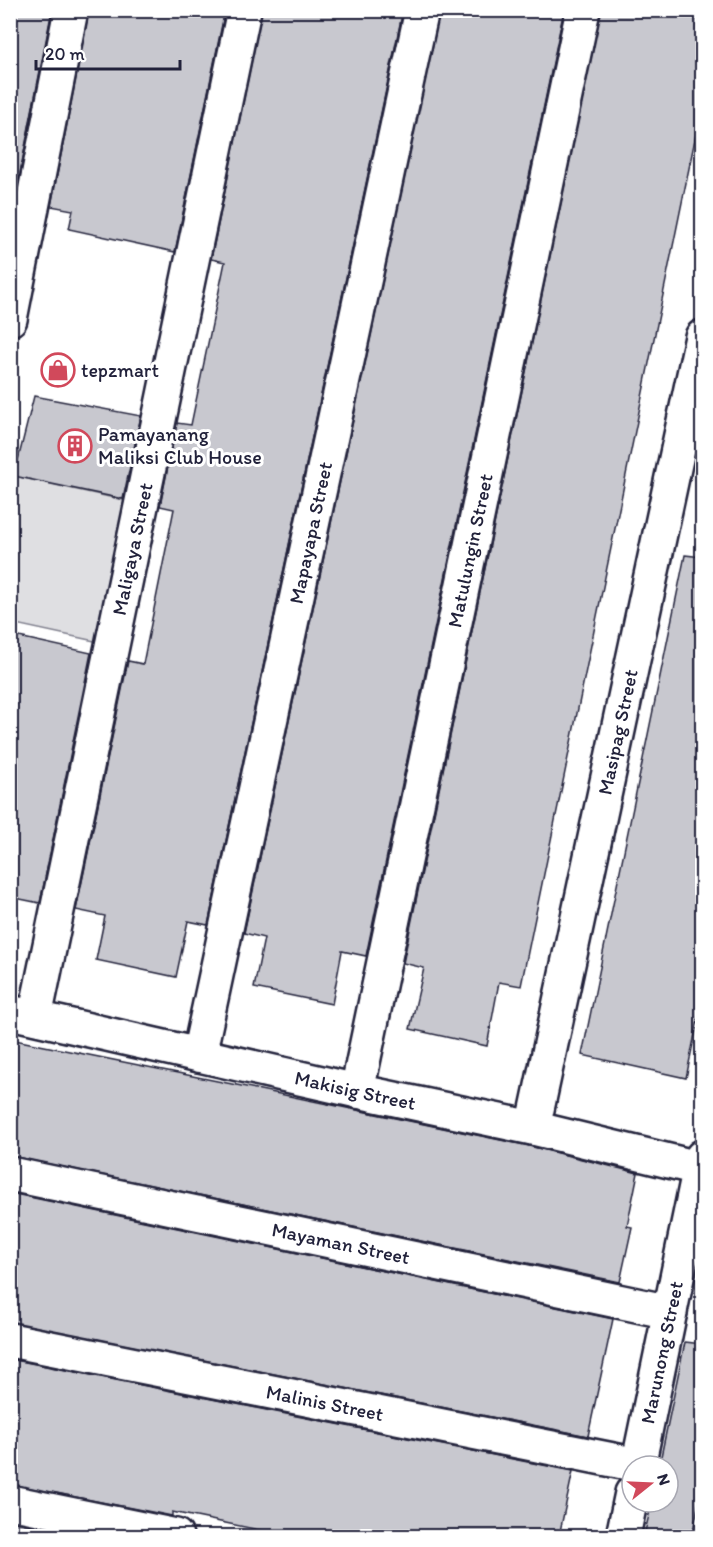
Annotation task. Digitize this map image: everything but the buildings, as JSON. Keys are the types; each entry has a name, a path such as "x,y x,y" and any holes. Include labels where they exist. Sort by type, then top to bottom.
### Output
{"street":[{"path":"10,319 71,10"},
{"name":"Maligaya Street","path":"23,1015 244,10"},
{"name":"Mapayapa Street","path":"199,1055 422,10"},
{"name":"Matulungin Street","path":"357,1091 583,10"},
{"name":"Masipag Street","path":"533,1128 702,337"},
{"name":"Makisig Street","path":"23,1015 357,1091 702,1165"},
{"name":"Marunong Street","path":"640,1454 702,1165"},
{"name":"Mayaman Street","path":"10,1174 670,1312"},
{"name":"Malinis Street","path":"10,1340 620,1472"},
{"path":"10,1502 176,1536"},
{"name":"Marunong Street","path":"623,1536 628,1514"}],"shaded area":[{"path":"14,476 132,502 104,643 11,623 10,495"}],"place":[{"name":"tepzmart","path":"58,370"},
{"name":"Pamayanang Maliksi Club House","path":"75,446"}]}
